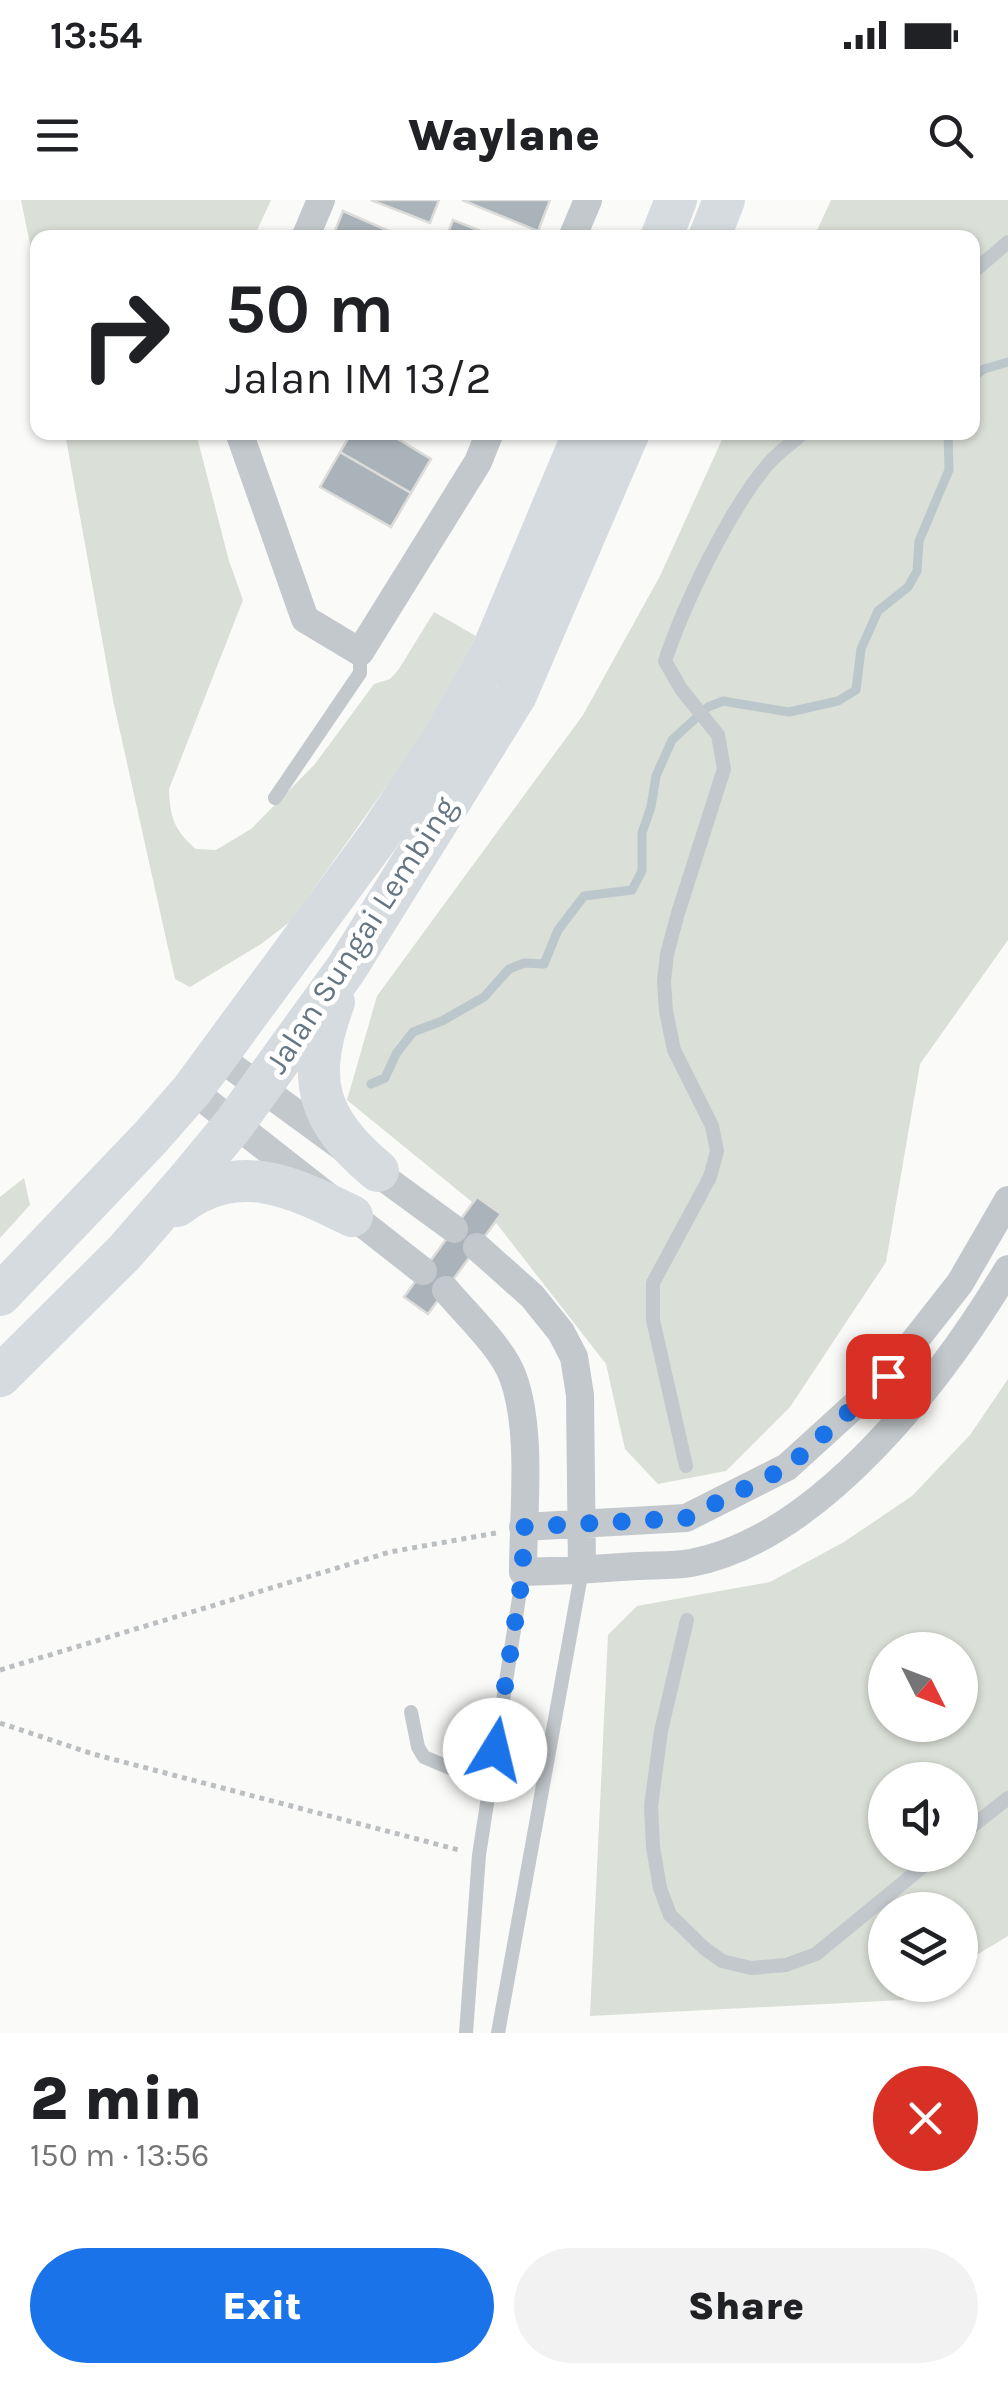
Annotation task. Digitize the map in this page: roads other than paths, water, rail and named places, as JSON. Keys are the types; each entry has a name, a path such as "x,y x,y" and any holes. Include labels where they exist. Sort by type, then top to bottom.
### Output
{"main road":[{"path":"664,230 676,200"},
{"path":"711,230 724,200"},
{"name":"Jalan Sungai Lembing","path":"0,1294 192,1090 378,837 445,736 492,649 581,440"},
{"name":"Jalan Sungai Lembing","path":"0,1376 124,1253 234,1124 346,969 516,694 625,440"},
{"path":"346,969 320,1040 318,1078 328,1115 349,1147 378,1170"},
{"path":"124,1253 196,1191 220,1182 259,1181 296,1189 352,1216"}],"street":[{"path":"308,230 321,200"},
{"path":"575,230 588,200"},
{"path":"243,440 306,619 360,652 478,462 487,440"},
{"path":"219,1056 454,1229"},
{"path":"192,1090 422,1271"},
{"path":"523,1527 686,1518 788,1467 888,1376 960,1283 1008,1200"},
{"path":"477,1246 532,1296 562,1332 574,1357 580,1395 582,1570"},
{"path":"446,1290 512,1374 523,1442 523,1572 582,1570 691,1563 754,1540 812,1502 878,1443 923,1390 1008,1269"}],"lane":[{"path":"980,266 1008,242"},
{"path":"686,1466 653,1320 653,1283 710,1176 717,1151 712,1126 674,1050 664,981 678,913 724,770 718,735 681,689 665,661 677,626 744,498 770,461 795,440"},
{"path":"275,798 360,673 360,652"},
{"path":"498,2033 582,1570"},
{"path":"466,2033 480,1855 523,1572"},
{"path":"687,1620 661,1731 651,1806 660,1888 670,1915 722,1961 751,1968 786,1965 816,1954 915,1872"},
{"path":"411,1712 424,1757 490,1786"},
{"path":"978,1822 1008,1798"}],"waterway":[{"path":"980,372 1008,362"},
{"path":"371,1084 385,1078 396,1054 413,1032 484,997 509,969 524,963 544,964 558,930 584,896 632,890 642,871 642,833 656,776 672,740 708,707 723,701 789,712 838,701 856,690 861,649 878,611 908,587 917,571 919,541 949,470 948,440"}]}
